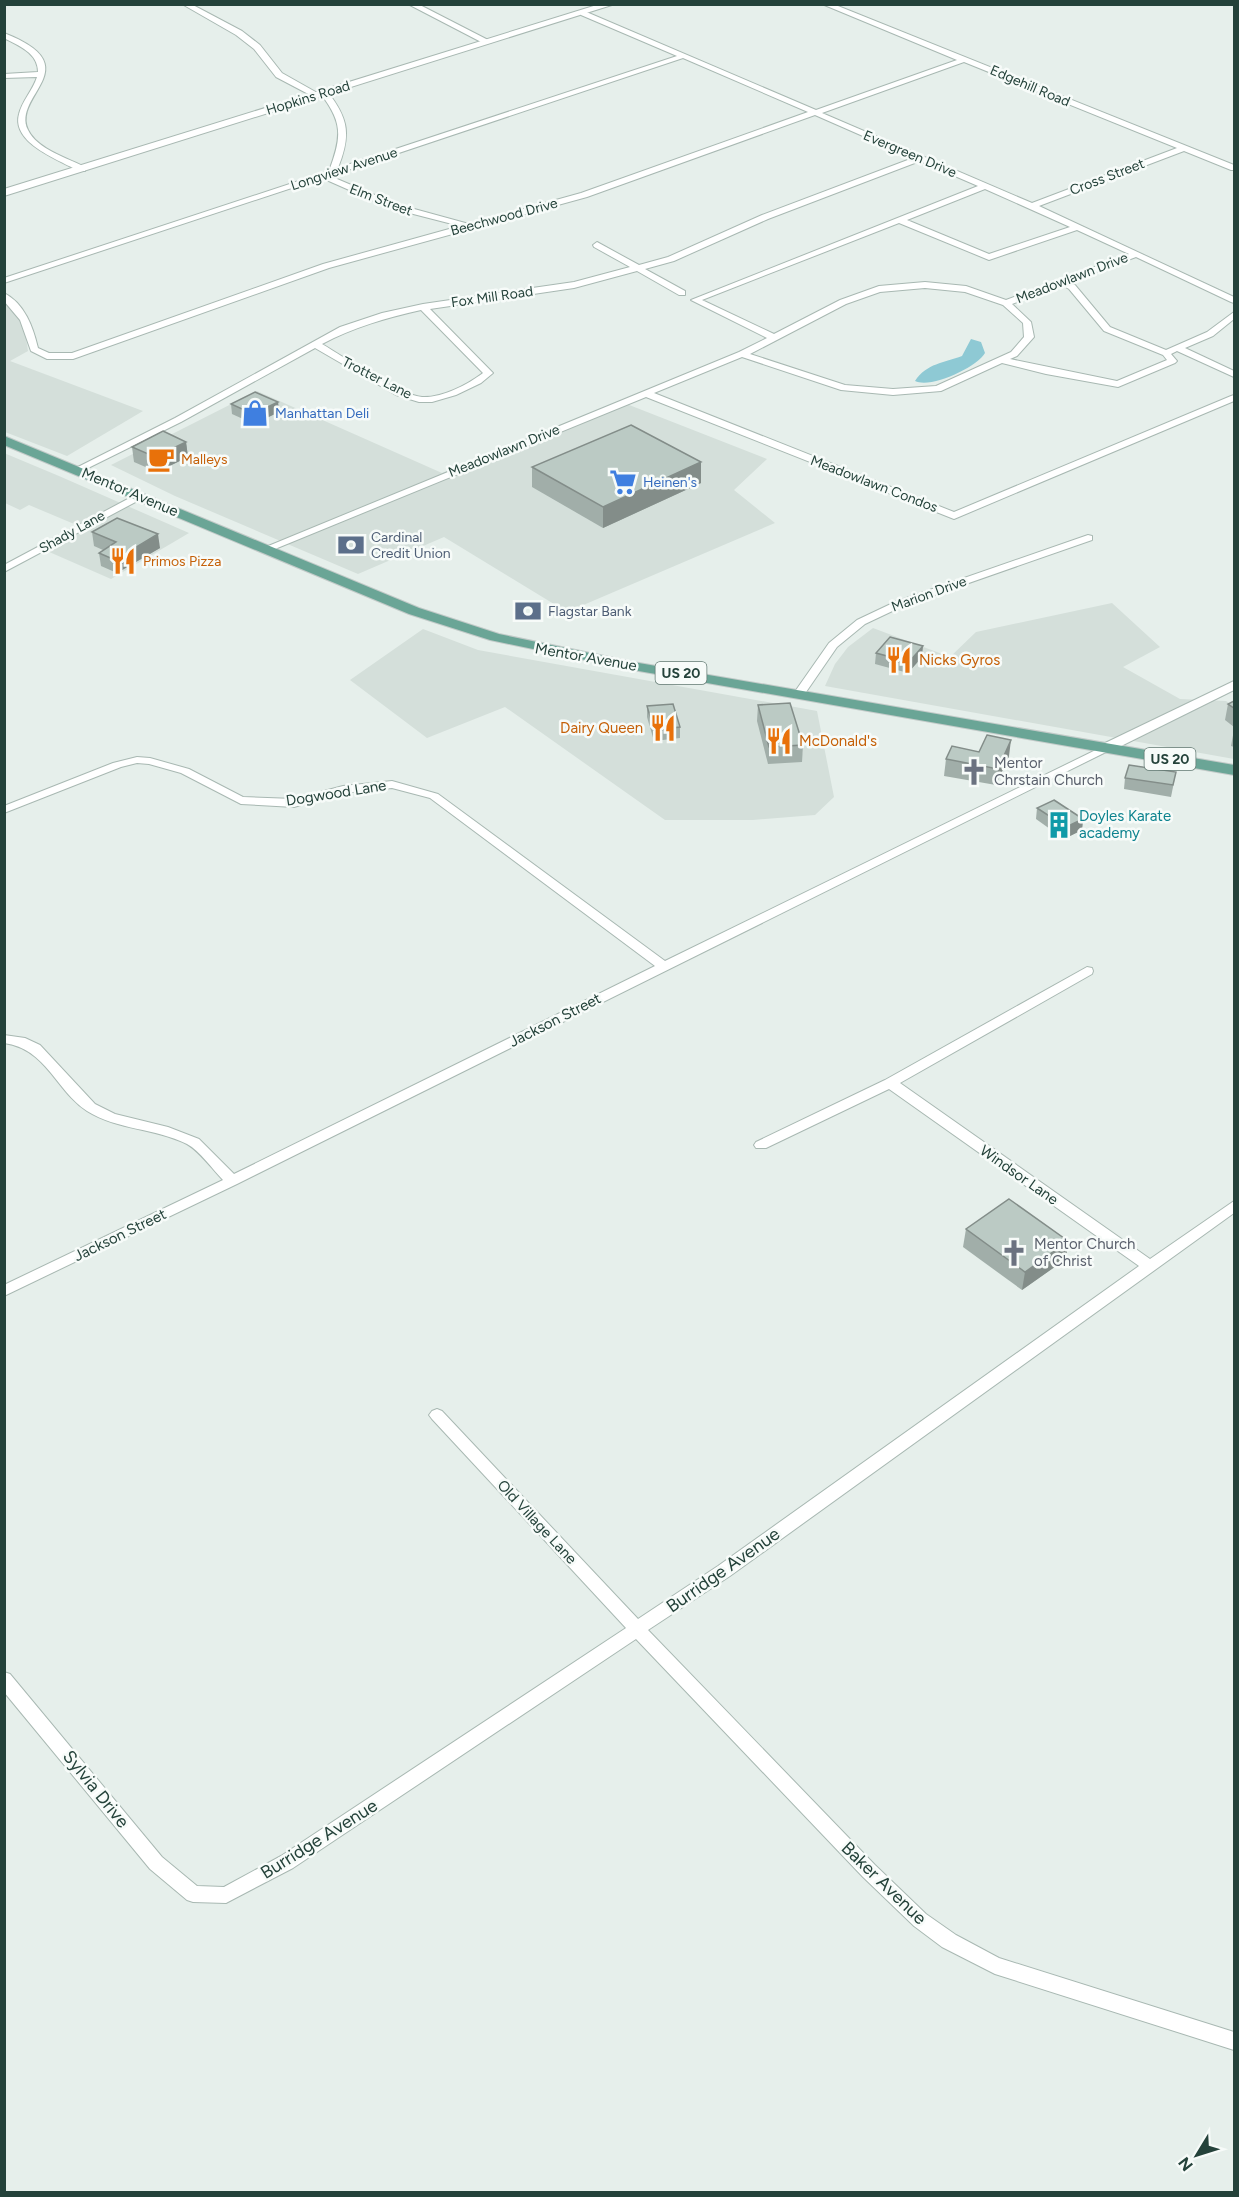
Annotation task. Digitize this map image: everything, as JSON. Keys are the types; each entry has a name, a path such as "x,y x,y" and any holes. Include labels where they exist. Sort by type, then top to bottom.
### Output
{"main road":[{"name":"Mentor Avenue","path":"4,440 431,618 479,634 549,651 1234,770"}],"street":[{"path":"185,4 239,33 257,47 279,75 320,94 342,120 345,135 328,174"},
{"path":"411,4 488,42"},
{"name":"Hopkins Road","path":"4,193 611,4"},
{"name":"Edgehill Road","path":"825,4 1234,168"},
{"name":"Evergreen Drive","path":"584,13 1032,206 1234,300"},
{"path":"4,34 37,56 42,66 43,75 25,109 21,120 22,129 29,138 82,169"},
{"name":"Longview Avenue","path":"4,281 683,56"},
{"name":"Beechwood Drive","path":"4,296 22,313 32,334 34,349 57,358 73,356 297,276 576,198 966,59"},
{"path":"4,76 43,75"},
{"name":"Cross Street","path":"1032,206 1182,149"},
{"name":"Fox Mill Road","path":"79,470 178,420 315,344 363,321 423,307 574,285 671,259 765,217 919,158"},
{"name":"Elm Street","path":"328,174 379,201 438,220 471,226"},
{"path":"775,338 695,300 985,186"},
{"path":"437,235 438,220"},
{"path":"900,220 989,257 1079,227"},
{"path":"597,245 682,293"},
{"name":"Meadowlawn Drive","path":"1006,303 1137,254"},
{"path":"1002,360 1046,371 1118,384 1172,361 1166,353 1107,329 1072,287 1062,282"},
{"name":"Meadowlawn Drive","path":"266,549 742,354 843,302 879,289 925,285 966,289 1006,303 1027,322 1029,337 1014,354 938,389 893,392 844,388 742,354"},
{"name":"Trotter Lane","path":"315,344 399,393 414,398 432,399 486,376 488,373 475,358 423,307"},
{"path":"1166,353 1210,334 1234,315"},
{"path":"1177,348 1234,374"},
{"name":"Meadowlawn Condos","path":"645,393 954,516 1234,398"},
{"name":"Shady Lane","path":"4,569 139,496"},
{"name":"Marion Drive","path":"800,693 833,645 861,622 910,600 1088,538"},
{"path":"1106,748 1234,685"},
{"name":"Jackson Street","path":"4,1291 232,1181 1106,748"},
{"name":"Dogwood Lane","path":"4,810 117,765 136,760 150,761 185,771 242,800 294,803 343,790 392,784 434,796 663,966"},
{"path":"761,1145 890,1083 1087,971"},
{"path":"4,1039 20,1041 35,1048 90,1107 111,1118 163,1130 194,1142 232,1181"},
{"name":"Windsor Lane","path":"890,1083 1149,1266"},
{"name":"Burridge Avenue","path":"193,1894 226,1895 287,1862 724,1571 1234,1206"},
{"name":"Old Village Lane","path":"437,1415 637,1629"},
{"name":"Baker Avenue","path":"637,1629 900,1902 949,1941 995,1965 1033,1979 1234,2041"},
{"name":"Sylvia Drive","path":"4,1679 156,1863 193,1894"}],"shaded area":[{"path":"4,302 17,314 24,325 28,351 10,361 143,411 67,456 5,432"},
{"path":"257,391 442,473 619,401 767,459 734,490 775,523 567,612 444,537 358,574 175,496 111,465"},
{"path":"4,453 189,533 111,579 47,551 86,529 29,505 20,510 5,503"},
{"path":"1112,603 1160,647 1123,667 1180,699 1226,701 1234,706 1234,759 825,686 835,664 848,647 873,628 950,657 976,632"},
{"path":"423,629 478,650 817,711 834,797 815,815 753,820 665,820 505,707 427,738 350,680"}],"water":[{"path":"971,339 981,342 985,353 980,359 964,370 942,379 922,383 915,381 930,367 962,356"}],"building":[{"path":"255,392 278,402 253,414 231,404"},
{"path":"631,425 701,462 603,507 532,467"},
{"path":"163,431 186,442 155,457 132,447"},
{"path":"117,518 158,534 115,560 99,553 116,542 92,532"},
{"path":"890,637 923,646 909,662 876,653"},
{"path":"790,703 803,745 769,747 758,705"},
{"path":"673,704 680,727 654,730 647,706"},
{"path":"987,735 1011,740 998,769 946,759 952,746 979,752"},
{"path":"1129,765 1176,772 1173,785 1125,778"},
{"path":"1054,800 1083,819 1066,827 1037,808"},
{"path":"1009,1199 1068,1241 1025,1272 966,1229"}],"place":[{"name":"Manhattan Deli","path":"255,413"},
{"name":"Malleys","path":"161,459"},
{"name":"Heinen's","path":"623,482"},
{"name":"Cardinal Credit Union","path":"351,545"},
{"name":"Primos Pizza","path":"123,561"},
{"name":"Flagstar Bank","path":"528,611"},
{"name":"Nicks Gyros","path":"899,660"},
{"name":"Dairy Queen","path":"663,728"},
{"name":"McDonald's","path":"779,741"},
{"name":"Mentor Chrstain Church","path":"974,772"},
{"name":"Doyles Karate academy","path":"1059,825"},
{"name":"Mentor Church of Christ","path":"1014,1253"}]}
